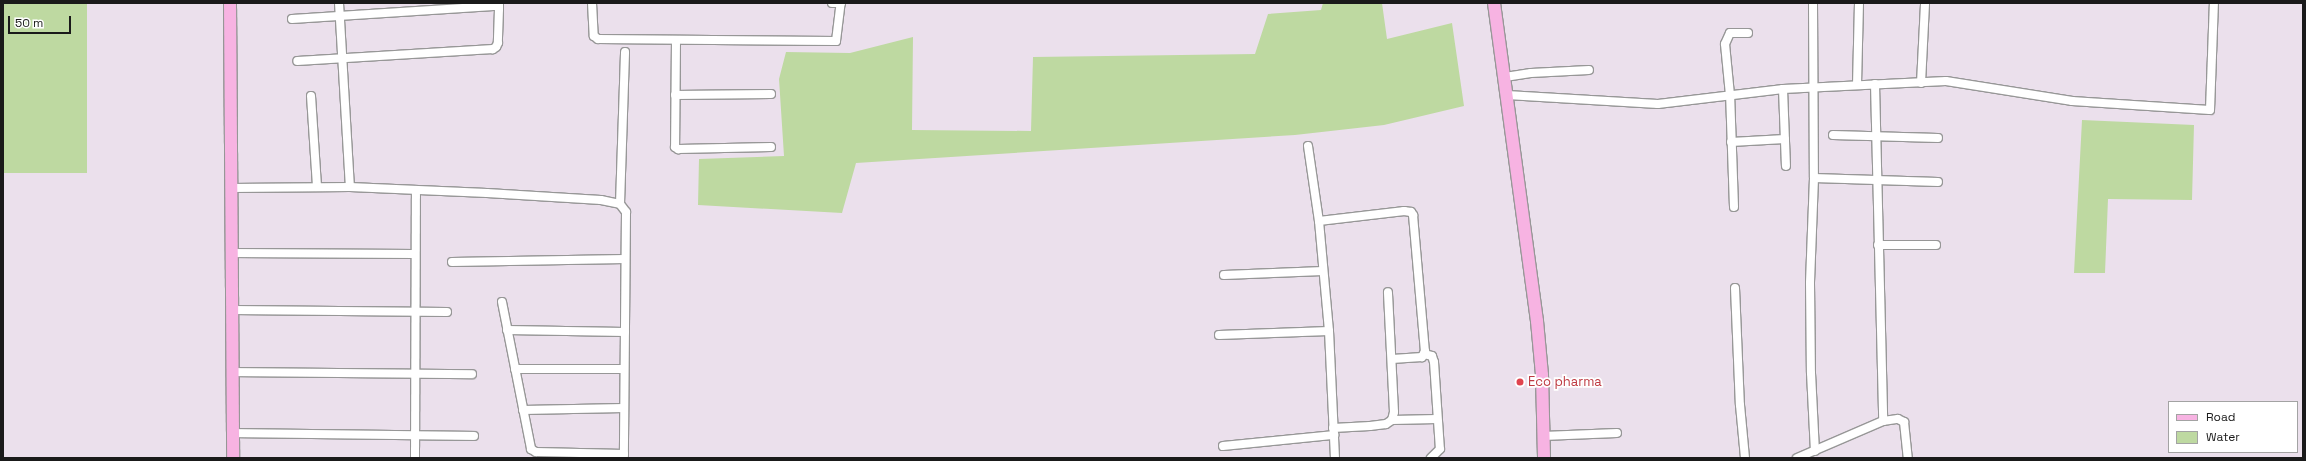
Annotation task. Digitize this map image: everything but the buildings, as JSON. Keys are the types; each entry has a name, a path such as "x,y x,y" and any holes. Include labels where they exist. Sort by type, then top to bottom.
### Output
{"street":[{"path":"230,3 232,458"},
{"path":"339,3 350,187"},
{"path":"592,3 594,36 598,40 836,41 841,3 832,3"},
{"path":"1494,3 1505,77 1541,359 1544,458"},
{"path":"1813,3 1814,178 1810,290 1811,373 1815,451"},
{"path":"1857,85 1859,3"},
{"path":"1921,83 1926,3"},
{"path":"1507,95 1658,104 1783,89 1946,81 2072,101 2210,110 2214,3"},
{"path":"292,18 499,5 498,43 493,49 297,61"},
{"path":"1734,207 1730,95 1725,44 1726,37 1730,33 1748,33"},
{"path":"676,40 675,147 678,149 771,147"},
{"path":"620,204 625,52"},
{"path":"1505,77 1531,73 1589,70"},
{"path":"1875,84 1883,421"},
{"path":"1783,89 1786,166"},
{"path":"675,95 771,94"},
{"path":"310,96 317,187"},
{"path":"1833,135 1876,135 1938,138"},
{"path":"1731,142 1785,139"},
{"path":"1308,146 1320,221 1329,331 1335,458"},
{"path":"1814,178 1938,182"},
{"path":"231,188 350,187 557,196 615,202 620,204 626,212 624,456 536,452 531,449 502,302"},
{"path":"416,191 416,458"},
{"path":"1320,221 1410,212 1413,215 1424,354"},
{"path":"1878,245 1936,245"},
{"path":"231,253 415,254"},
{"path":"452,262 625,259"},
{"path":"1224,276 1324,271"},
{"path":"1735,288 1740,405 1745,458"},
{"path":"1388,292 1394,412 1392,420"},
{"path":"232,310 447,312"},
{"path":"507,330 625,332"},
{"path":"1219,335 1329,331"},
{"path":"1392,359 1422,357 1424,354 1432,356 1434,362 1440,449 1431,458"},
{"path":"515,369 624,368"},
{"path":"232,372 472,374"},
{"path":"523,410 624,408"},
{"path":"1223,446 1386,424 1392,420 1437,419"},
{"path":"1797,458 1883,421 1898,419 1904,422 1908,458"},
{"path":"232,433 474,436"},
{"path":"1543,436 1617,433"}],"water":[{"path":"3,3 87,3 87,173 3,173"},
{"path":"1323,3 1382,3 1387,39 1452,23 1464,106 1384,125 1295,135 856,163 842,213 698,205 699,159 784,156 779,79 786,52 850,53 913,37 912,130 1031,131 1033,57 1255,54 1268,14 1321,10"},
{"path":"2082,120 2194,125 2192,200 2108,199 2105,273 2074,273"}],"place":[{"name":"Eco pharma","path":"1520,382"}]}
